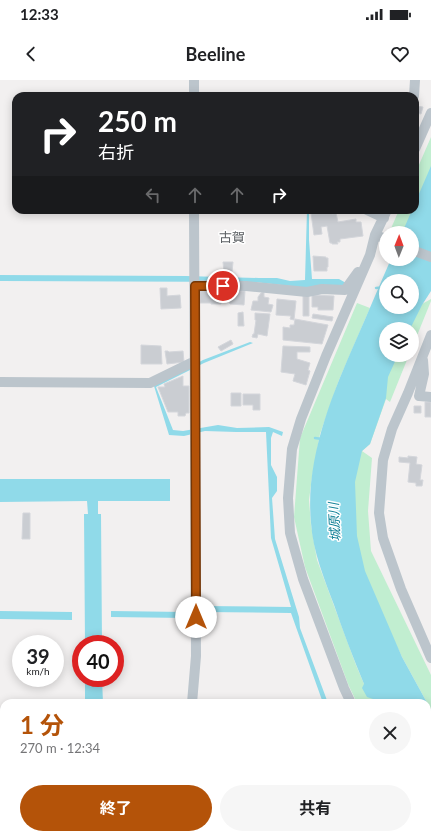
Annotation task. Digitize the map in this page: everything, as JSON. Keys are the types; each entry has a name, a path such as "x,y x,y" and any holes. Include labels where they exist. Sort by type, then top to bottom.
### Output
{"street":[{"path":"194,80 194,92"},
{"path":"414,92 415,80"},
{"path":"419,140 431,113"},
{"path":"192,699 196,656 194,214"},
{"path":"382,226 385,214"},
{"path":"350,699 344,688 304,579 290,534 288,498 292,449 301,419 326,356 370,254 379,239"},
{"path":"419,253 431,257"},
{"path":"195,280 307,292 322,289 345,290 356,275 363,260 370,254"},
{"path":"431,335 392,429 383,460 379,513 383,538 401,589 431,658"},
{"path":"423,356 424,374 419,396 431,397"},
{"path":"0,382 150,383 195,365"}],"green space":[{"path":"431,137 431,182 419,206 419,165"},
{"path":"397,214 415,214 409,226 392,226"},
{"path":"431,291 422,304 431,299 419,331 419,322 408,322 414,314 419,314 419,307"},
{"path":"357,303 370,308 339,380 320,434 309,500 311,525 317,560 356,665 364,684 374,699 355,699 348,684 305,567 294,517 300,438"},
{"path":"386,362 406,362 390,402 386,399 370,444 362,451 372,458 368,511 371,551 431,675 431,699 425,699 402,657 361,571 346,475"}],"water":[{"path":"431,166 431,291 419,311 419,274 385,274 388,266 419,266 419,226 405,226 410,214 419,214 419,194"},
{"path":"307,214 309,214 312,279 339,279 346,283 342,287 309,288 254,282 0,281 0,275 186,276 277,278 290,281 305,280"},
{"name":"城原川","path":"379,287 379,314 418,314 414,322 379,322 379,362 395,362 388,377 386,398 370,444 362,451 355,482 357,536 365,571 402,657 425,699 373,699 367,697 362,688 364,684 323,575 317,555 311,523 310,499 312,476 322,429 338,384"},
{"path":"250,342 253,343 204,363 156,387 173,430 183,431 218,425 237,428 269,427 283,432 282,436 273,432 271,438 271,465 277,477 277,491 272,498 275,539 299,617 300,628 327,699 322,699 291,613 203,612 186,618 111,617 111,611 185,612 202,606 291,607 271,538 266,432 205,431 184,436 169,435 154,386 203,360"},
{"path":"0,479 170,479 170,501 98,501 98,514 101,514 102,635 85,635 84,514 88,514 87,501 0,502"},
{"path":"0,611 72,612 72,620 0,619"},
{"path":"85,687 102,687 103,699 85,699"}],"building":[{"path":"419,106 423,107 421,114 419,114"},
{"path":"311,214 336,214 338,222 356,219 356,222 361,222 363,236 340,239 340,242 337,242 338,244 332,244 330,243 327,226 321,227 322,234 314,235"},
{"path":"313,256 328,258 327,271 314,271"},
{"path":"223,262 233,262 232,272 224,272"},
{"path":"160,288 167,288 167,296 180,295 181,308 161,309"},
{"path":"200,290 221,290 221,304 200,303"},
{"path":"228,291 245,291 244,305 230,304 229,301 225,301"},
{"path":"264,292 264,297 269,298 268,304 273,305 271,312 251,310 253,301 258,301 258,297"},
{"path":"312,295 334,296 333,310 318,310 318,307 312,307"},
{"path":"303,296 309,296 309,316 303,316"},
{"path":"277,299 296,301 294,320 290,319 291,316 276,315"},
{"path":"243,312 244,326 238,326 238,313"},
{"path":"255,313 270,314 267,336 258,334 257,338 252,337 254,334 256,320"},
{"path":"313,314 333,317 332,321 312,318"},
{"path":"295,319 328,325 322,344 283,340 283,327 290,328 290,325 294,325"},
{"path":"231,340 233,344 221,351 218,347"},
{"path":"141,345 161,346 162,364 141,364"},
{"path":"283,346 310,347 310,352 297,352 297,359 310,363 308,370 310,371 306,385 293,381 295,374 281,372"},
{"path":"165,351 183,351 184,362 167,364"},
{"path":"183,376 183,386 189,386 189,413 186,413 185,416 178,416 178,412 168,412 158,387 165,387 164,384"},
{"path":"231,393 241,393 241,406 231,406"},
{"path":"243,394 260,394 260,410 253,410 253,405 243,405"},
{"path":"425,402 431,402 431,417 425,417"},
{"path":"414,406 421,406 421,413 414,413"},
{"path":"408,456 417,457 416,464 422,465 420,480 423,480 422,486 416,486 416,483 408,482 410,463 399,462 399,457 408,458"},
{"path":"23,513 30,513 30,539 22,539"}],"waterway":[{"path":"315,438 322,439"}],"district":[{"name":"古賀","path":"232,237"}],"route":[{"path":"196,617 195,286 223,286"}]}
